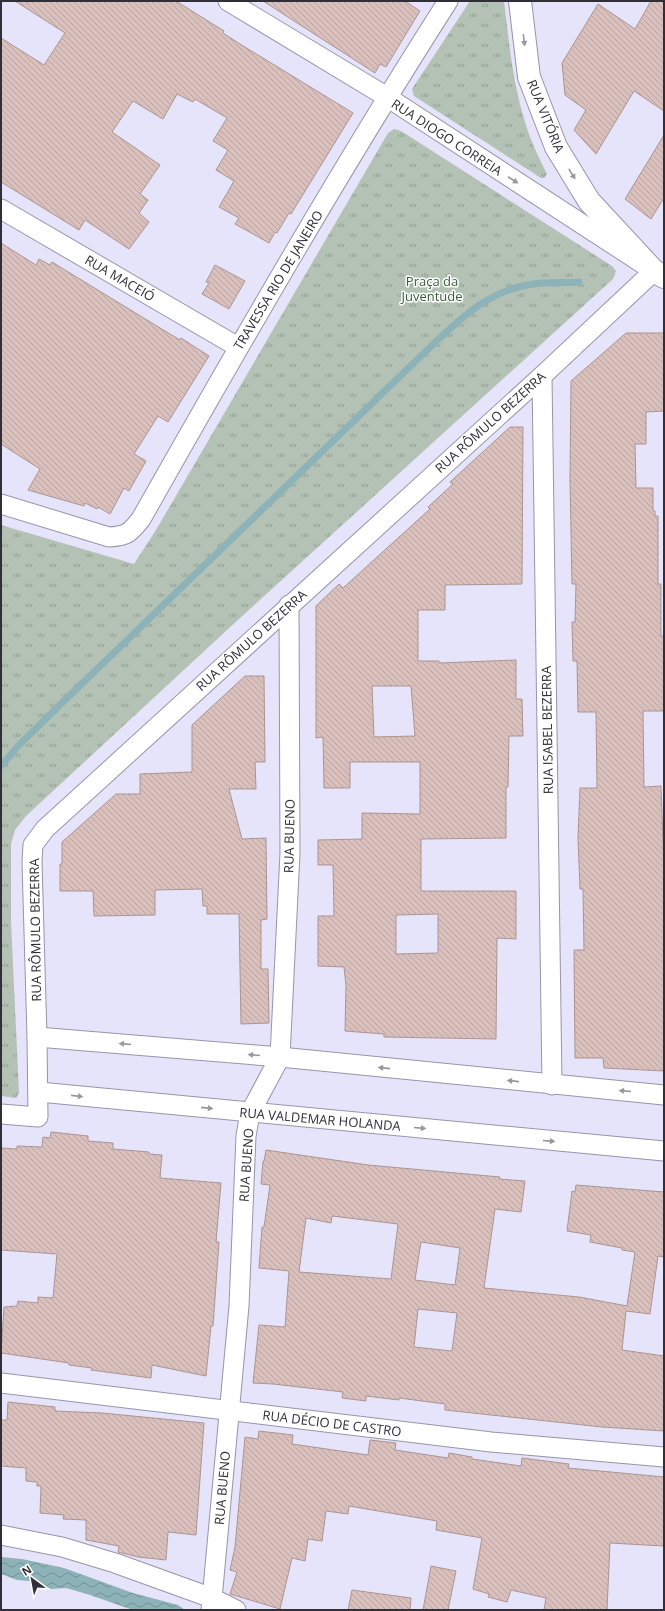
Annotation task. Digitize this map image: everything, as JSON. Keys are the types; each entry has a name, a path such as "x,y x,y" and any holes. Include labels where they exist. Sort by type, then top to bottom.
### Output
{"main road":[{"name":"RUA VITÓRIA","path":"520,1 529,77 556,148 589,201 659,274"}],"street":[{"name":"RUA DIOGO CORREIA","path":"228,1 387,97 659,274"},
{"name":"TRAVESSA RIO DE JANEIRO","path":"1,504 109,537 122,536 132,531 238,347 387,97 448,1"},
{"name":"RUA MACEIÓ","path":"1,210 238,347"},
{"name":"RUA RÔMULO BEZERRA","path":"39,1092 32,862 33,845 45,829 542,376 659,274"},
{"name":"RUA ISABEL BEZERRA","path":"542,376 552,1084"},
{"name":"RUA BUENO","path":"211,1604 239,1306 246,1136 250,1113 280,1057 290,853 289,606"},
{"path":"38,1037 280,1057 664,1095"},
{"path":"1,1114 38,1117 39,1092"},
{"name":"RUA VALDEMAR HOLANDA","path":"39,1092 664,1151"},
{"name":"RUA DÉCIO DE CASTRO","path":"1,1383 491,1442 664,1457"},
{"path":"1,1535 62,1547 115,1563 211,1604 236,1610"}],"green space":[{"path":"470,1 504,1 512,64 518,95 530,138 547,174 544,178 541,178 414,96 412,89"},
{"name":"Praça da Juventude","path":"394,129 401,131 612,266 616,271 613,279 240,618 26,816 15,830 11,844 11,922 19,1093 16,1098 1,1096 1,525 134,564 156,530 388,133"}],"water":[{"path":"1,1557 22,1559 64,1568 133,1593 178,1605 185,1610 133,1610 66,1588 51,1589 29,1581 17,1580 1,1574"}],"building":[{"path":"15,1 176,1 224,31 223,33 240,44 353,113 291,214 289,213 269,243 235,224 239,218 219,207 234,181 216,170 228,150 213,141 227,118 195,99 193,102 177,94 163,119 133,101 112,132 160,165 140,194 148,200 139,213 149,222 129,249 85,220 79,230 1,182 1,38 44,65 65,33"},
{"path":"263,1 405,1 420,11 386,67 380,64 375,73"},
{"path":"651,1 664,1 664,111 634,91 596,154 574,130 586,110 565,95 562,63 598,4 635,29"},
{"path":"664,135 664,198 651,219 625,199"},
{"path":"1,243 36,265 39,259 50,265 52,262 209,356 168,422 158,416 134,454 146,461 129,491 124,488 110,514 98,507 97,509 85,503 84,506 28,490 40,469 1,444"},
{"path":"215,265 245,281 229,309 202,294 209,283 206,282"},
{"path":"626,333 664,333 664,411 646,412 646,444 635,444 636,488 653,488 653,511 655,511 655,516 658,516 658,584 661,584 661,636 664,636 664,711 643,711 644,787 661,786 664,867 664,1071 604,1068 603,1058 575,1058 574,950 584,950 583,889 580,889 578,838 580,788 597,788 596,712 578,712 577,661 573,661 572,622 575,622 576,584 572,584 570,480 571,381"},
{"path":"510,427 523,427 522,584 445,585 445,610 418,610 418,661 439,661 439,663 516,660 516,699 522,699 523,736 509,736 508,787 506,787 506,838 421,839 421,891 516,891 516,939 497,938 496,1039 384,1037 384,1034 345,1031 346,986 344,967 318,966 318,916 334,916 333,865 318,865 318,840 362,839 362,813 420,814 420,762 350,762 350,788 324,788 323,737 316,738 316,606 339,584 343,588 430,509 428,507 453,484 450,482","holes":["372,686 411,686 415,736 374,737","438,914 438,953 396,954 396,915"]},
{"path":"245,676 264,676 265,762 255,762 256,789 229,789 242,839 266,838 267,919 261,920 261,969 268,969 269,1023 241,1024 239,914 207,914 207,906 203,906 202,889 155,890 155,915 94,916 93,891 60,891 60,864 62,864 62,842 116,794 140,794 140,774 192,772 192,725"},
{"path":"51,1132 88,1136 88,1141 113,1143 113,1149 149,1152 149,1154 162,1155 160,1178 221,1183 216,1242 219,1242 213,1326 211,1326 206,1376 152,1365 151,1378 91,1370 92,1368 69,1365 69,1363 1,1353 4,1307 17,1306 18,1301 38,1303 38,1297 53,1298 57,1254 1,1250 1,1148 17,1149 17,1146 42,1147 43,1137 50,1138"},
{"path":"266,1150 368,1165 500,1177 499,1179 525,1181 521,1212 495,1209 484,1288 579,1297 627,1306 635,1252 590,1242 591,1235 567,1231 572,1191 575,1192 576,1185 664,1192 664,1257 658,1256 650,1314 626,1311 622,1350 664,1356 664,1431 602,1427 445,1410 445,1404 399,1398 399,1400 366,1396 366,1401 342,1398 343,1392 253,1383 259,1325 285,1327 289,1271 259,1268 262,1227 264,1227 270,1185 261,1184","holes":["332,1216 398,1224 391,1279 299,1272 306,1218 331,1223","421,1242 460,1248 455,1285 415,1280","418,1309 457,1313 452,1351 414,1347"]},
{"path":"8,1402 55,1407 55,1411 102,1413 204,1423 196,1535 168,1532 166,1560 138,1557 118,1552 119,1546 86,1540 86,1520 63,1519 64,1515 40,1513 41,1486 37,1486 37,1482 26,1481 26,1468 1,1466 1,1420 7,1420"},
{"path":"259,1431 293,1435 292,1444 368,1455 370,1440 396,1443 395,1450 448,1458 449,1453 472,1457 472,1459 521,1466 522,1458 569,1464 568,1468 664,1477 664,1546 610,1543 607,1610 544,1610 546,1598 511,1590 507,1602 488,1597 489,1594 473,1589 482,1538 436,1530 437,1521 349,1506 348,1514 326,1511 322,1541 308,1539 305,1561 292,1558 280,1609 230,1594 237,1572 230,1570 235,1547 245,1437 258,1439"},
{"path":"431,1566 456,1571 448,1610 423,1610"},
{"path":"352,1590 411,1598 410,1610 348,1610"}],"waterway":[{"path":"1,766 19,745 63,702 460,319 500,293 516,288 539,283 579,282"}]}
